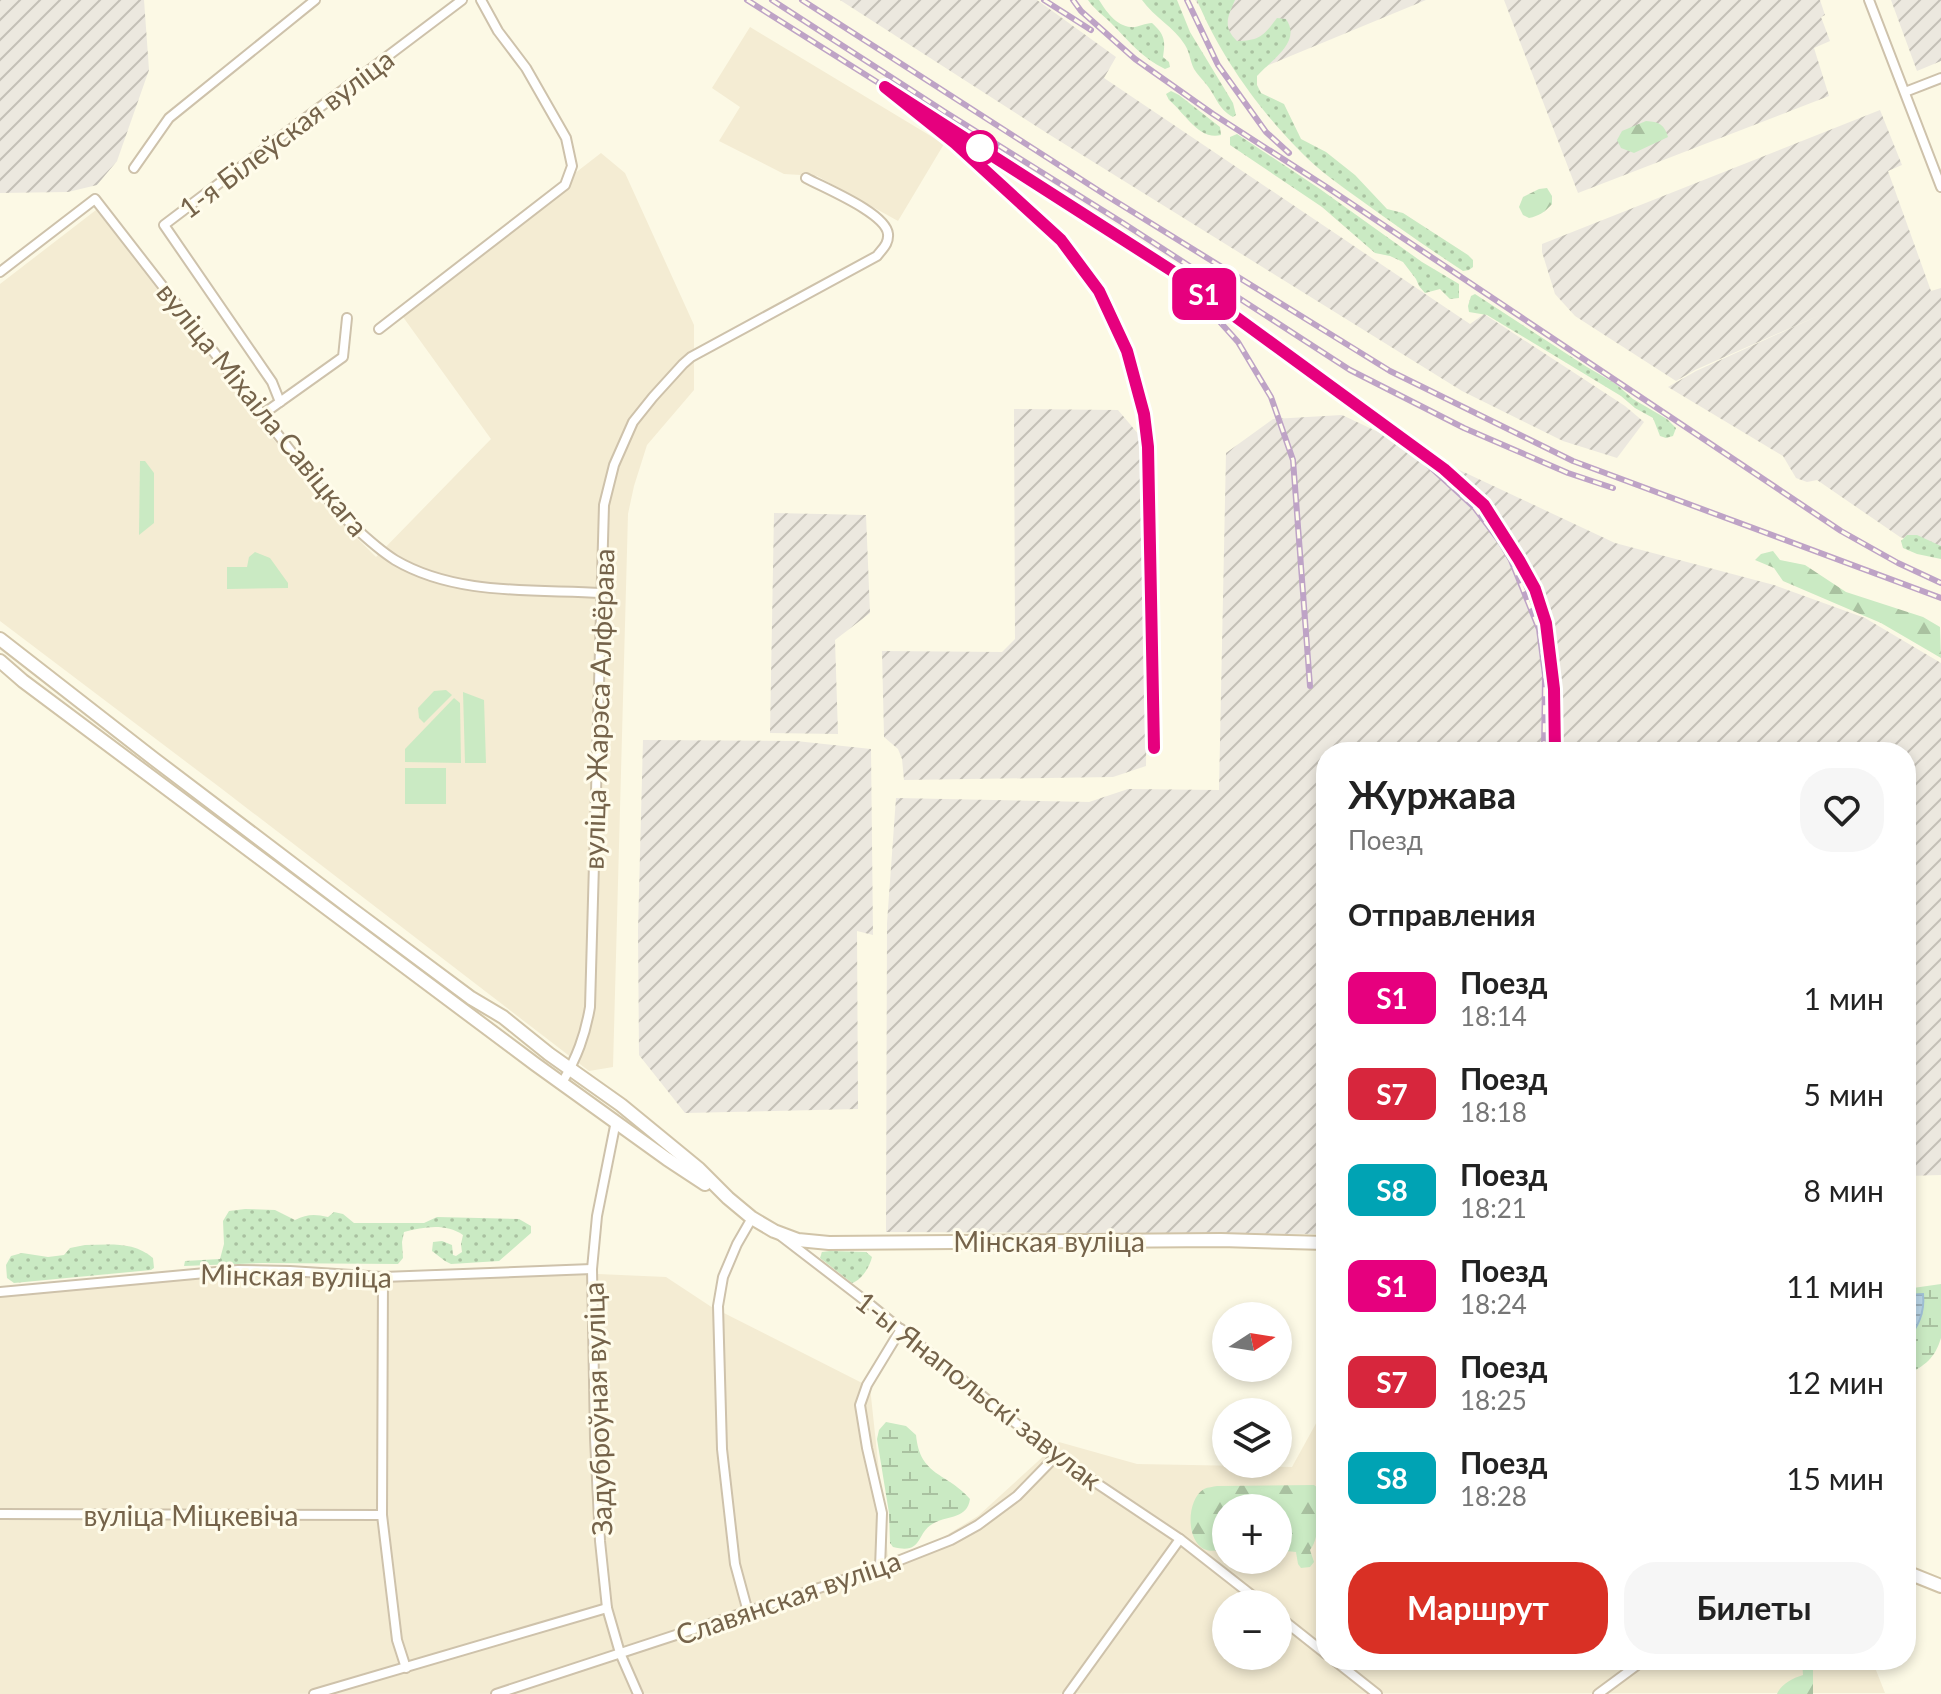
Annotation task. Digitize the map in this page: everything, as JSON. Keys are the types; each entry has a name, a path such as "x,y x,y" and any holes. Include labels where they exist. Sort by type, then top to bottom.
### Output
{"main road":[{"path":"0,639 349,907 621,1105 699,1169 728,1198"},
{"path":"16,651 3,664 34,690 465,1012 667,1159 728,1198"},
{"path":"616,1121 621,1105"},
{"name":"Мінская вуліца","path":"728,1198 774,1231 798,1240 829,1243 1178,1240 1316,1243"},
{"path":"1916,1576 1941,1586"}],"street":[{"path":"134,168 169,118 315,0"},
{"name":"1-я Білеўская вуліца","path":"280,402 272,382 164,225 462,0"},
{"path":"379,329 565,185 572,166 566,138 526,68 498,31 481,0"},
{"path":"1869,0 1941,187"},
{"path":"1905,92 1941,78"},
{"name":"вуліца Жарэса Алфёрава","path":"562,1083 585,1033 590,1007 604,505 614,465 633,422 691,357 877,256 886,246 888,233 883,223 871,213 806,178"},
{"name":"вуліца Міхаіла Савіцкага","path":"0,272 95,199 338,512 376,547 430,575 475,587 602,593"},
{"path":"263,414 343,357 347,318"},
{"name":"Задуброўная вуліца","path":"616,1121 597,1216 592,1269 595,1453 607,1608 620,1653 638,1694"},
{"path":"748,1612 735,1564 722,1449 718,1306 723,1277 752,1218"},
{"name":"1-ы Янапольскі завулак","path":"774,1231 901,1329 1056,1456 1180,1539 1245,1590"},
{"name":"Мінская вуліца","path":"0,1292 238,1270 383,1277 592,1269"},
{"path":"383,1277 382,1515 397,1640 406,1668"},
{"path":"880,1568 882,1513 860,1405 867,1385 901,1329"},
{"name":"Славянская вуліца","path":"496,1694 880,1568 951,1540 978,1525 1017,1496 1056,1456"},
{"name":"вуліца Міцкевіча","path":"0,1514 382,1515"},
{"path":"1068,1694 1180,1539"},
{"path":"314,1694 607,1608"},
{"path":"1292,1627 1316,1646"},
{"path":"1347,1670 1377,1694"},
{"path":"1598,1694 1630,1670"}],"shaded area":[{"path":"0,0 144,0 149,70 117,161 97,185 68,192 0,193"},
{"path":"840,0 1037,0 1116,57 1104,78 1470,324 1484,314 1625,406 1644,422 1617,458 1563,441 1462,391 1050,135"},
{"path":"1195,0 1426,0 1247,74"},
{"path":"1504,0 1820,0 1825,15 1821,17 1830,41 1814,48 1829,96 1578,193"},
{"path":"1891,0 1941,0 1941,61 1917,71"},
{"path":"750,27 944,144 898,221 817,176 784,174 719,141 740,107 712,88"},
{"path":"1880,110 1902,165 1888,171 1931,291 1941,288 1941,548 1900,537 1817,480 1807,482 1796,478 1783,456 1668,387 1696,371 1820,315 1695,370 1676,381 1575,316 1555,294 1542,252 1542,244"},
{"path":"601,153 625,173 694,325 694,390 647,445 628,514 613,1067 589,1071 0,621 0,284 96,210 325,506 376,557 491,439 398,310"},
{"path":"1014,409 1118,410 1140,436 1148,600 1146,766 1113,777 904,780 898,749 884,737 882,651 1002,652 1015,639"},
{"path":"1342,415 1615,543 1774,585 1865,618 1941,663 1941,1175 1916,1176 1916,742 1316,742 1316,1234 886,1232 887,923 896,798 1089,802 1128,789 1219,790 1226,453 1273,419"},
{"path":"774,513 866,515 870,613 835,640 838,734 770,733"},
{"path":"643,740 796,741 871,749 873,935 857,931 858,1109 685,1113 639,1055 638,930"},
{"path":"598,1274 666,1277 710,1306 870,1387 888,1556 901,1557 937,1541 978,1516 1059,1442 1137,1464 1212,1465 1212,1478 1292,1478 1292,1467 1316,1423 1316,1670 1876,1670 1885,1693 0,1694 0,1296 180,1280 265,1276 390,1280"}],"green space":[{"path":"1088,0 1099,0 1112,17 1126,26 1152,23 1163,38 1163,57 1170,67 1165,69 1143,55"},
{"path":"1142,0 1177,0 1190,32 1233,103 1236,115 1228,114 1221,106 1194,69 1187,48"},
{"path":"1197,0 1235,0 1228,26 1237,41 1256,38 1265,33 1277,18 1286,19 1290,27 1288,43 1257,76 1261,93 1284,104 1301,139 1326,152 1355,175 1387,209 1403,213 1468,255 1473,260 1473,267 1463,271 1346,190 1307,158 1270,118 1241,80"},
{"path":"1171,91 1220,127 1221,135 1206,134 1192,124 1169,100 1166,94"},
{"path":"1646,121 1660,124 1668,137 1634,153 1621,148 1617,140 1622,131"},
{"path":"1237,134 1422,262 1459,284 1459,298 1450,299 1440,289 1425,293 1403,262 1375,253 1322,207 1230,145 1230,137"},
{"path":"1547,188 1552,204 1536,216 1529,218 1523,215 1519,207 1523,197"},
{"path":"1475,294 1667,419 1676,428 1673,436 1660,436 1653,418 1621,396 1487,315 1469,312 1471,296"},
{"path":"140,461 145,461 154,473 154,523 139,535"},
{"path":"1907,535 1917,535 1941,546 1941,559 1903,548 1901,541"},
{"path":"1773,551 1780,560 1805,565 1846,592 1923,617 1940,627 1941,658 1881,623 1783,581 1774,568 1755,560 1761,554"},
{"path":"255,552 270,558 288,583 288,588 227,589 227,567 247,567 249,557"},
{"path":"446,690 452,695 424,723 419,718 418,708 434,691"},
{"path":"463,692 484,700 486,763 465,763"},
{"path":"454,698 460,703 461,763 405,762 405,749"},
{"path":"405,768 446,768 446,804 405,804"},
{"path":"275,1210 295,1220 311,1215 328,1217 334,1212 343,1214 354,1223 424,1223 437,1217 519,1219 531,1226 531,1233 499,1261 451,1264 445,1261 432,1251 433,1242 452,1245 453,1255 456,1256 462,1252 463,1235 434,1227 404,1232 403,1258 398,1264 184,1266 185,1261 220,1259 224,1244 223,1221 229,1211"},
{"path":"120,1245 137,1249 153,1258 154,1268 14,1283 7,1278 6,1265 11,1256 22,1253 48,1257 64,1255 70,1248"},
{"path":"822,1252 866,1252 872,1257 865,1272 852,1283 820,1258"},
{"path":"1941,1284 1939,1345 1928,1361 1916,1370 1916,1327 1919,1323 1916,1288"},
{"path":"886,1422 906,1426 916,1435 923,1459 929,1467 970,1499 965,1510 928,1527 915,1546 910,1548 893,1547 890,1543 889,1513 877,1439 879,1430"},
{"path":"1314,1485 1316,1537 1310,1550 1314,1562 1310,1567 1301,1568 1296,1552 1292,1552 1292,1494 1212,1494 1212,1551 1203,1548 1196,1541 1191,1519 1192,1507 1204,1489 1217,1486"},
{"path":"1803,1670 1813,1670 1813,1694 1777,1694 1781,1687 1803,1675"}],"water":[{"path":"1916,1294 1923,1294 1923,1307 1916,1327"}],"railway":[{"path":"747,0 885,87 955,143 1061,240 1099,291 1127,351 1144,414 1148,447 1154,748"},
{"path":"772,0 1350,370 1464,428 1568,473 1613,488"},
{"path":"802,0 1107,196 1390,371 1573,461 1941,598"},
{"path":"1044,0 1091,30"},
{"path":"1073,0 1081,11 1135,59 1213,114 1841,531 1941,583"},
{"path":"1187,0 1218,65 1266,132 1289,153"},
{"path":"983,150 1177,274 1238,342 1271,397 1293,460 1310,686"},
{"path":"1206,295 1398,437 1474,507 1511,560 1539,629 1545,675 1544,742"}],"train":[{"name":"S1","path":"1154,748 1148,447 1144,414 1127,351 1099,291 1061,240 955,143 885,87 1177,274 1444,469 1484,505 1535,589 1546,623 1554,689 1555,742"}]}
